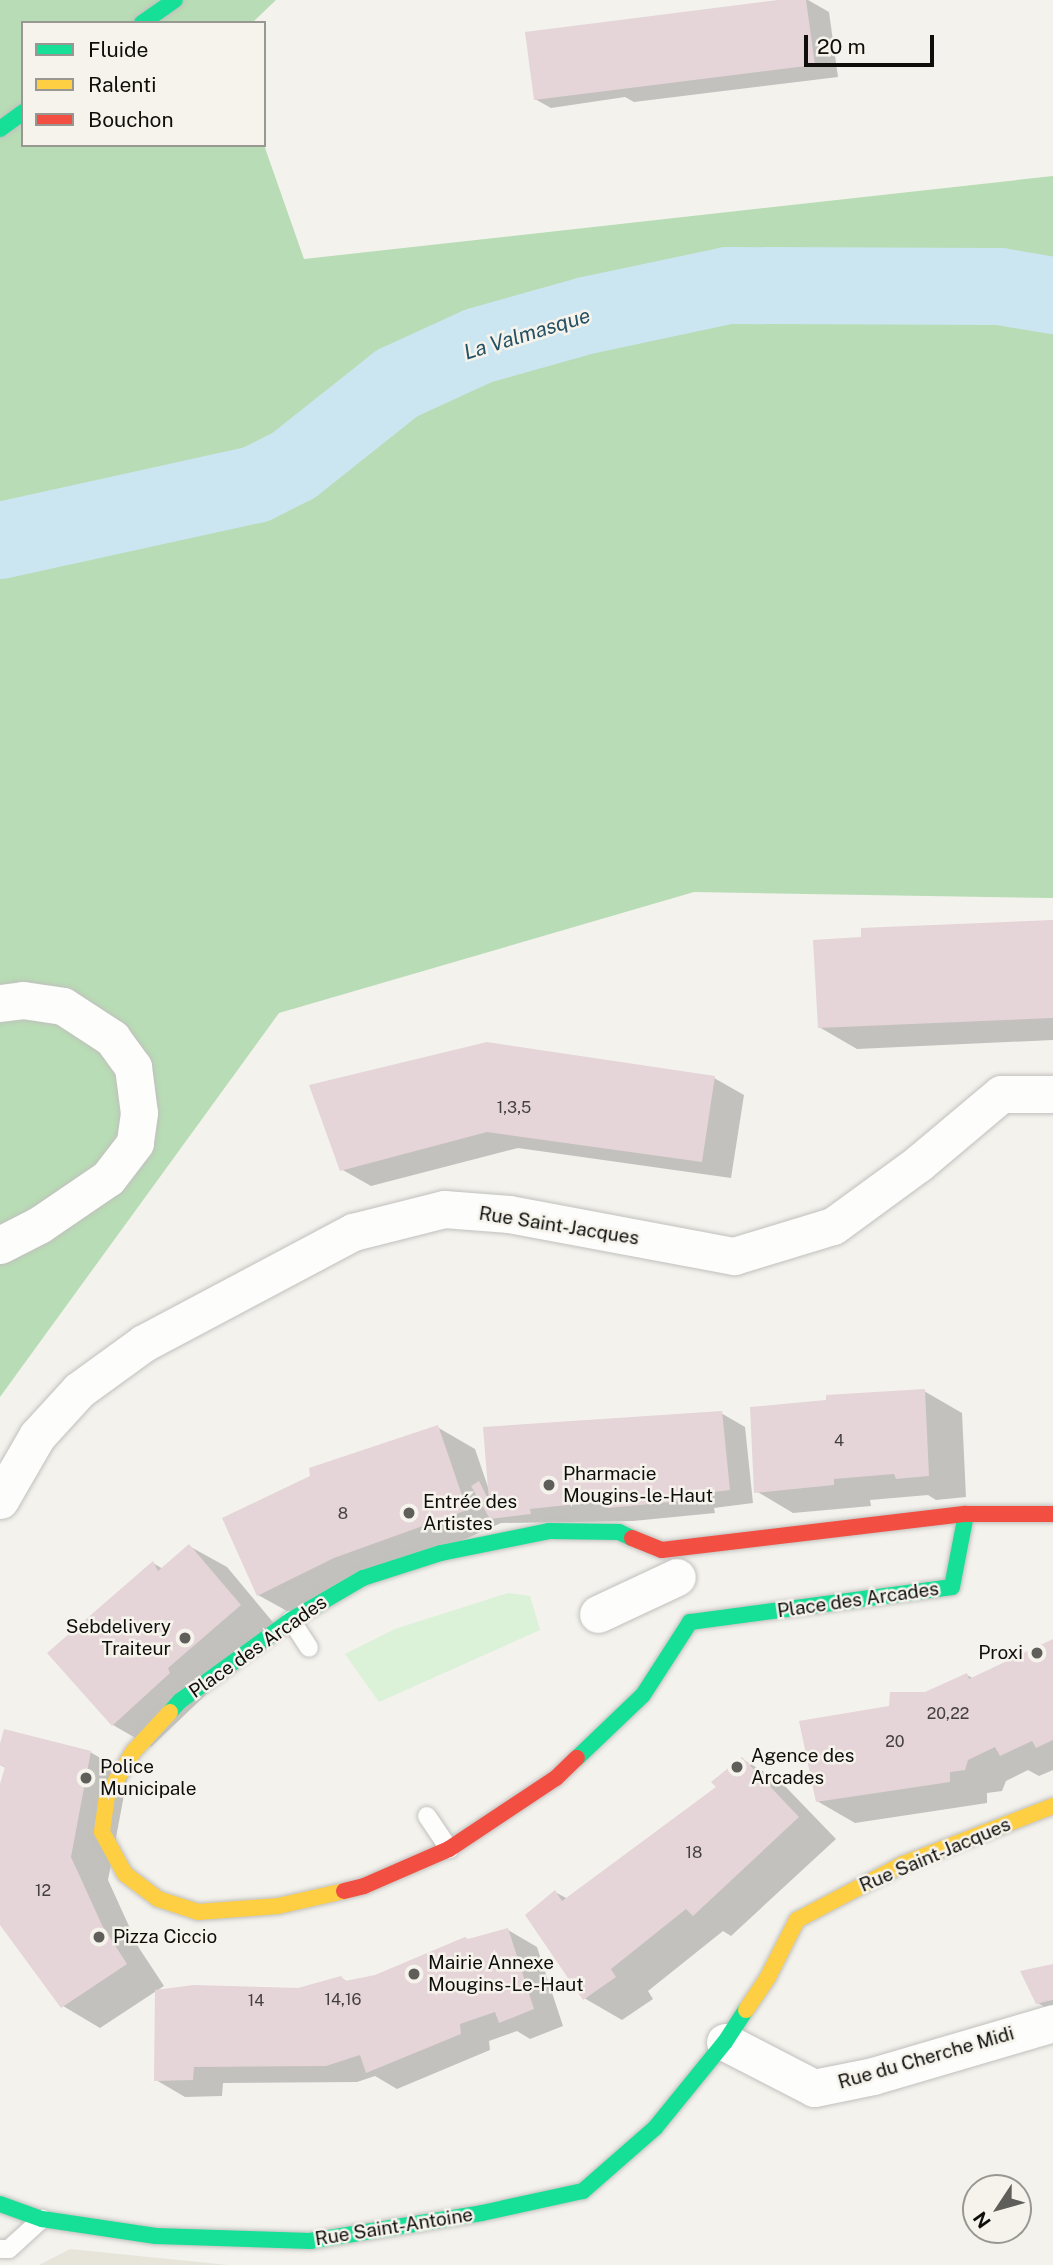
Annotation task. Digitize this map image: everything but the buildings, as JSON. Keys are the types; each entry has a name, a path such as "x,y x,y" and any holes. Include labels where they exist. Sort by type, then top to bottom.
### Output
{"street":[{"path":"145,21 175,0"},
{"path":"0,129 21,113"},
{"path":"0,1003 23,1000 63,1006 112,1038 133,1067 139,1113 135,1143 107,1178 39,1225 0,1245"},
{"name":"Rue Saint-Jacques","path":"0,1500 37,1436 79,1390 144,1343 353,1232 444,1209 509,1214 734,1256 833,1226 919,1163 1001,1094 1053,1094"},
{"name":"Place des Arcades","path":"966,1514 952,1587 690,1622 643,1695 556,1778 449,1849 363,1886 278,1906 198,1912 158,1899 125,1874 102,1832 107,1796 133,1752 180,1701 291,1620 363,1578 441,1553 549,1531 620,1532 669,1564 966,1514 1053,1514"},
{"path":"598,1614 669,1564 690,1622"},
{"name":"Rue Saint-Jacques","path":"725,2042 768,1977 797,1920 903,1864 1053,1806"},
{"name":"Rue du Cherche Midi","path":"725,2042 814,2088 873,2076 1053,2023"},
{"name":"Rue Saint-Antoine","path":"0,2204 42,2219 156,2236 310,2241 482,2213 583,2191 655,2128 725,2042"}],"lane":[{"path":"291,1620 309,1648"},
{"path":"427,1816 449,1849"},
{"path":"0,2249 9,2249 42,2219"}],"shaded area":[{"path":"70,2249 228,2265 39,2265"}],"green space":[{"path":"0,0 276,0 254,21 21,21 21,147 265,147 304,259 1053,176 1053,898 694,892 279,1013 0,1397"},
{"path":"508,1593 530,1596 540,1630 379,1702 345,1654 395,1629"}],"waterway":[{"name":"La Valmasque","path":"0,540 255,484 293,465 396,383 479,345 586,315 727,285 999,286 1053,295"}],"traffic: fast":[{"path":"145,21 175,0"},
{"path":"0,129 21,113"},
{"path":"577,1758 643,1695 690,1622 952,1587 966,1514"},
{"path":"170,1712 180,1701 291,1620 363,1578 441,1553 549,1531 619,1532 632,1538"},
{"path":"0,2204 42,2219 156,2236 310,2241 482,2213 583,2191 655,2128 725,2042 746,2010"}],"traffic: slow":[{"path":"170,1712 133,1752 107,1796 102,1832 125,1874 158,1899 198,1912 278,1906 344,1891"},
{"path":"746,2010 768,1977 797,1920 903,1864 1053,1806"}],"traffic: jam":[{"path":"632,1538 662,1550 966,1514 1053,1514"},
{"path":"344,1891 364,1886 449,1849 556,1778 577,1758"}],"place":[{"name":"Pharmacie Mougins-le-Haut","path":"549,1485"},
{"name":"Entrée des Artistes","path":"409,1513"},
{"name":"Sebdelivery Traiteur","path":"185,1638"},
{"name":"Proxi","path":"1037,1653"},
{"name":"Agence des Arcades","path":"737,1767"},
{"name":"Police Municipale","path":"86,1778"},
{"name":"Pizza Ciccio","path":"99,1937"},
{"name":"Mairie Annexe Mougins-Le-Haut","path":"414,1974"}]}
